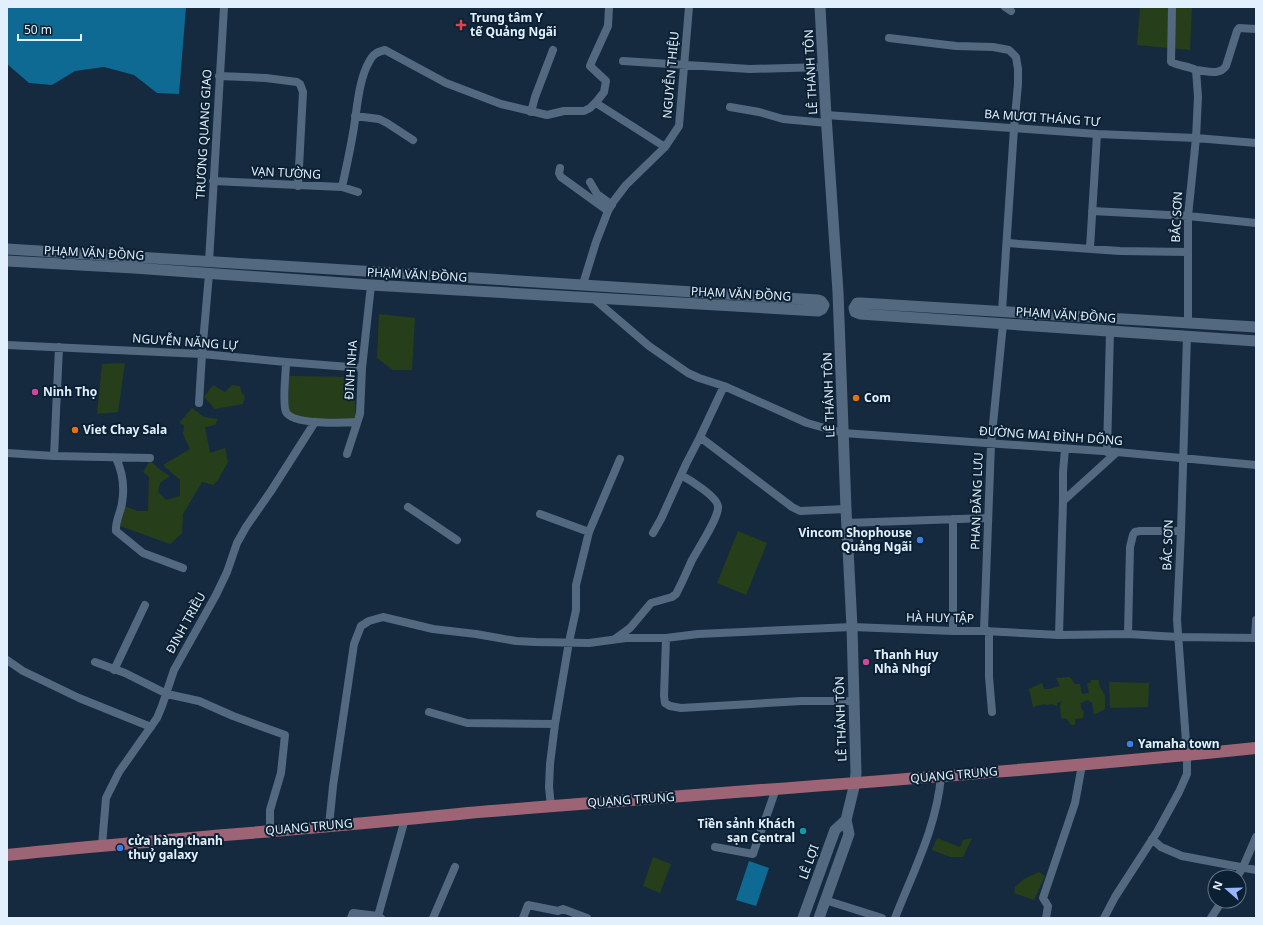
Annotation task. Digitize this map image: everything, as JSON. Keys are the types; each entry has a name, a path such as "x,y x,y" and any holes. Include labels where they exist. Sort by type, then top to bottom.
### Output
{"main road":[{"name":"QUANG TRUNG","path":"7,855 102,845 551,806 1082,765 1256,748"}],"street":[{"name":"TRƯƠNG QUANG GIAO","path":"199,403 209,268 212,181 224,7"},
{"path":"342,187 364,71 376,53 385,50 446,83 502,104 547,115 564,111 584,111 596,103 604,92 606,81 590,66 608,26 609,7"},
{"name":"NGUYỄN THIỆU","path":"583,284 596,242 610,208 626,185 665,147 679,126 689,7"},
{"name":"LÊ THÁNH TÔN","path":"820,7 838,306 846,523 852,627 855,783"},
{"path":"1172,7 1171,62 1190,66 1196,70 1217,73 1223,70 1226,66 1239,28 1256,29"},
{"path":"889,38 956,46 993,47 1012,52 1016,57 1018,84 1002,324"},
{"path":"531,112 535,97 553,50"},
{"path":"622,61 750,69 824,67"},
{"name":"BẮC SƠN","path":"1188,323 1188,216 1196,138 1198,97 1196,70"},
{"path":"219,76 266,78 297,82 300,84 303,92 298,186"},
{"path":"596,103 665,147"},
{"name":"BA MƯƠI THÁNG TƯ","path":"730,107 758,112 783,119 826,119 1014,128 1097,134 1196,138 1256,143"},
{"path":"355,116 379,119 413,140"},
{"path":"1090,248 1097,134"},
{"path":"560,168 559,173 561,177 610,208"},
{"name":"VẠN TƯỜNG","path":"212,181 342,187 358,192"},
{"path":"590,182 597,194 610,208"},
{"path":"1092,211 1188,216 1256,223"},
{"path":"1007,243 1120,251 1188,252"},
{"name":"PHẠM VĂN ĐỒNG","path":"7,249 371,285 818,311 822,310 824,305"},
{"name":"PHẠM VĂN ĐỒNG","path":"7,261 209,268 369,270 818,300 824,305 854,308"},
{"path":"369,270 371,285"},
{"path":"529,294 530,281"},
{"name":"ĐINH NHA","path":"347,454 360,414 362,368 371,285"},
{"path":"688,304 689,291"},
{"name":"ĐƯỜNG MAI ĐÌNH DÕNG","path":"593,298 649,346 688,373 724,386 800,420 843,433 1118,452 1256,466"},
{"name":"PHẠM VĂN ĐỒNG","path":"854,308 857,303 861,303 1256,327"},
{"name":"PHẠM VĂN ĐỒNG","path":"854,308 855,312 860,314 1256,341"},
{"path":"1107,452 1110,318"},
{"path":"1187,336 1188,323"},
{"name":"PHAN ĐĂNG LƯU","path":"992,712 987,631 988,518 991,444 1002,324"},
{"name":"BẮC SƠN","path":"1104,918 1115,897 1179,792 1187,774 1187,755 1177,620 1187,336"},
{"name":"NGUYỄN NĂNG LỰ","path":"7,345 202,354 362,368"},
{"path":"54,456 60,347"},
{"path":"286,362 285,401 286,412 291,417 315,422 357,422"},
{"path":"653,533 724,386"},
{"name":"ĐINH TRIỀU","path":"102,845 106,798 119,772 157,718 174,670 227,572 237,543 315,422"},
{"path":"700,437 792,507 800,511 846,510"},
{"path":"1059,635 1063,501 1062,472 1065,449"},
{"path":"1063,501 1118,452"},
{"path":"7,453 54,456 150,458"},
{"path":"116,458 124,480 122,503 115,526 116,530 143,552 183,568"},
{"path":"551,806 549,786 550,764 555,724 576,610 576,585 589,532 620,459"},
{"path":"615,639 630,628 651,603 672,597 676,594 716,516 718,507 717,502 692,481 681,475"},
{"path":"408,507 457,540"},
{"path":"540,514 589,532"},
{"path":"846,523 988,518"},
{"path":"953,519 953,631"},
{"path":"1128,634 1128,568 1133,535 1135,532 1140,531 1181,531"},
{"path":"114,670 146,605"},
{"name":"HÀ HUY TẬP","path":"329,826 354,644 361,626 383,617 433,629 476,634 516,641 536,642 589,643 626,638 666,638 698,634 852,627 987,631 1059,635 1128,634 1178,637 1256,638"},
{"path":"1256,620 1256,638"},
{"path":"666,638 664,696 665,703 670,706 681,708 802,701 853,701"},
{"path":"7,660 23,671 78,698 151,727"},
{"path":"96,662 125,673 166,694 199,701 233,716 285,735 281,773 270,810 270,831"},
{"path":"429,712 467,723 555,724"},
{"path":"1046,918 1048,906 1043,898 1075,803 1082,765"},
{"path":"895,918 927,840 936,811 942,776"},
{"name":"LÊ LỢI","path":"819,918 849,834 846,820 855,783"},
{"path":"715,847 753,854 776,788"},
{"path":"350,918 353,913 380,917 405,819"},
{"name":"LÊ LỢI","path":"803,918 835,830 846,820"},
{"path":"1243,867 1256,837"},
{"path":"1152,838 1161,847 1182,856 1256,870"},
{"path":"434,918 455,867"},
{"path":"825,900 882,918"},
{"path":"523,918 528,904 558,911 563,908 587,918"},
{"path":"1211,918 1217,909"}],"green space":[{"path":"1140,7 1192,7 1190,50 1137,45"},
{"path":"379,314 415,318 412,370 393,370 377,358"},
{"path":"125,363 118,412 97,414 102,364"},
{"path":"289,376 352,377 357,423 288,418"},
{"path":"213,385 225,392 232,385 240,386 242,394 245,395 243,404 215,409 204,397"},
{"path":"192,408 204,417 218,419 215,425 205,427 210,453 225,448 228,462 218,480 213,485 202,482 183,514 182,533 170,544 120,526 125,506 137,511 148,511 149,477 143,472 150,460 159,469 170,476 160,483 158,492 166,500 180,496 180,480 163,465 190,449 183,434 184,425 179,423"},
{"path":"738,531 767,543 746,595 717,583"},
{"path":"1070,677 1075,684 1080,684 1082,694 1089,693 1087,683 1090,683 1091,680 1099,680 1099,685 1105,696 1105,709 1094,715 1092,703 1088,700 1080,703 1082,710 1084,711 1083,718 1075,719 1075,725 1071,725 1067,719 1061,718 1060,705 1062,701 1057,703 1057,706 1052,704 1044,704 1033,707 1029,689 1042,683 1044,689 1060,686 1056,678"},
{"path":"1109,682 1149,683 1148,707 1110,708"},
{"path":"937,838 960,847 963,840 972,838 963,857 950,857 932,850"},
{"path":"653,857 671,864 660,893 643,886"},
{"path":"1039,872 1045,876 1034,900 1014,893 1015,887 1024,879"}],"water":[{"path":"7,7 186,7 179,94 157,93 134,75 104,67 75,71 52,85 29,83 7,64"},
{"path":"749,861 769,868 756,906 736,900"}],"place":[{"name":"Trung tâm Y tế Quảng Ngãi","path":"461,25"},
{"name":"Ninh Thọ","path":"35,392"},
{"name":"Com","path":"856,398"},
{"name":"Viet Chay Sala","path":"75,430"},
{"name":"Vincom Shophouse Quảng Ngãi","path":"920,540"},
{"name":"Thanh Huy Nhà Nhgí","path":"866,662"},
{"name":"Yamaha town","path":"1130,744"},
{"name":"Tiền sảnh Khách sạn Central","path":"803,831"},
{"name":"cửa hàng thanh thuỷ galaxy","path":"120,848"}]}
